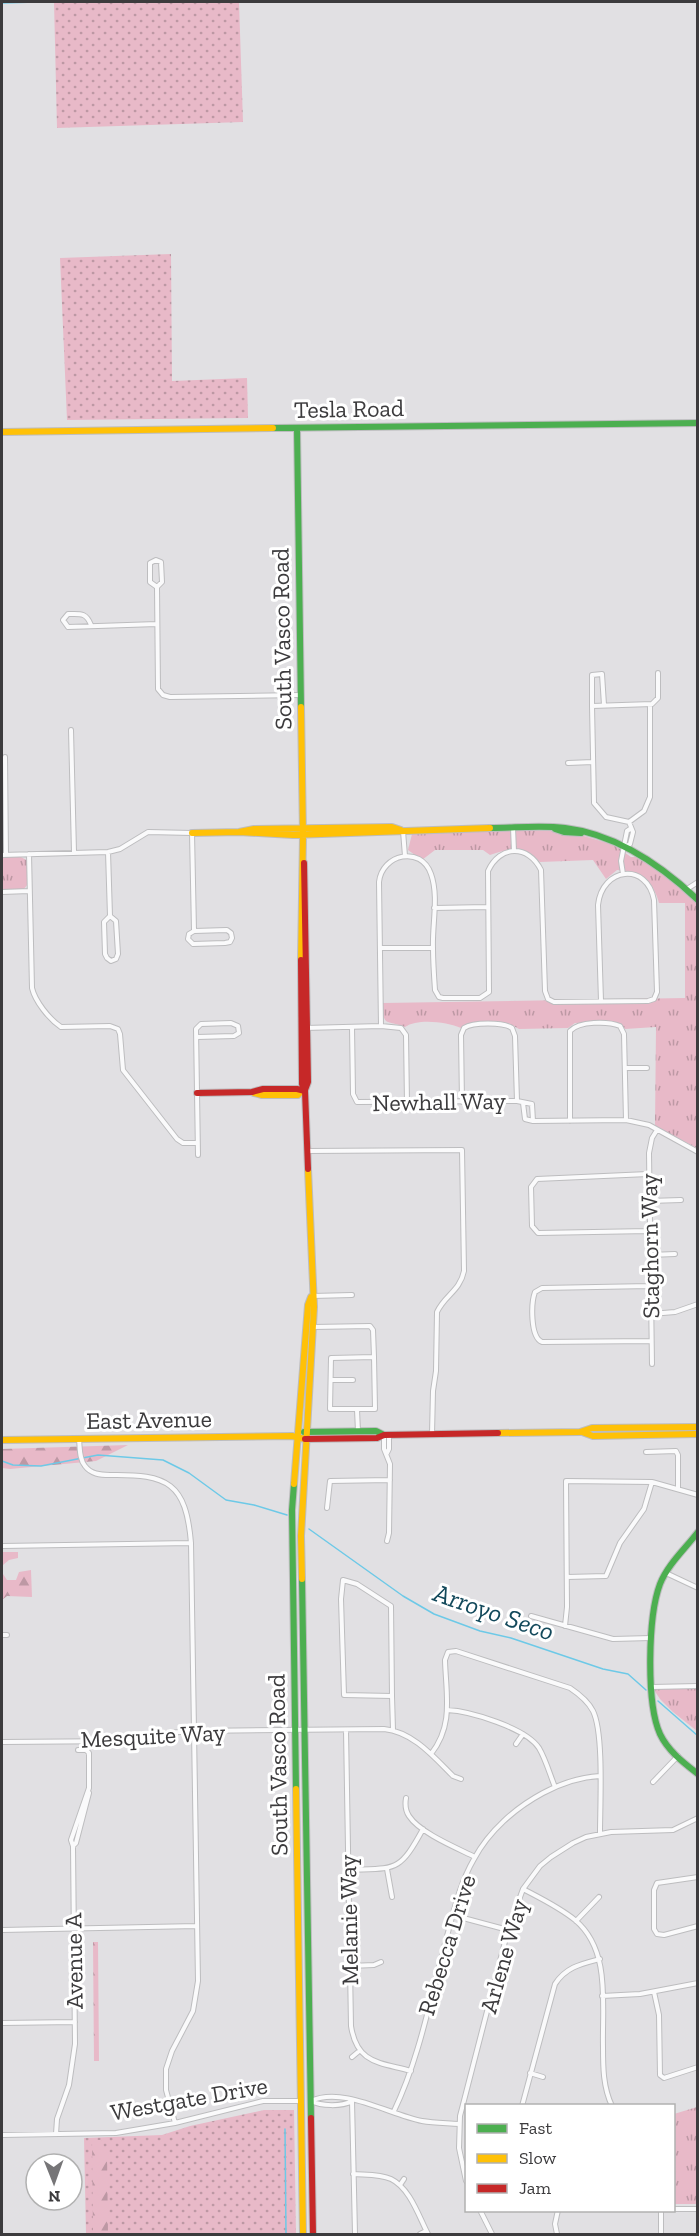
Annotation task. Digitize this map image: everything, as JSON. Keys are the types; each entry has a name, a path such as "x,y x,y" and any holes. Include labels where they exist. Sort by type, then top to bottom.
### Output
{"main road":[{"name":"Tesla Road","path":"2,432 698,423"},
{"name":"South Vasco Road","path":"297,428 303,832 301,871 306,1028 302,1084 314,1307 301,1536 313,2235"},
{"path":"192,833 239,832 254,829 303,832 392,827 402,830 563,827 624,848 666,872 698,900"},
{"path":"197,1093 252,1092 263,1089 303,1091"},
{"name":"South Vasco Road","path":"303,2235 292,1510 308,1305 312,1296"},
{"name":"East Avenue","path":"306,1435 377,1438 386,1435 580,1432 592,1428 698,1427"},
{"name":"East Avenue","path":"2,1440 297,1436 358,1431 376,1431 386,1435"},
{"name":"East Avenue","path":"580,1432 593,1436 698,1434"},
{"path":"698,1532 666,1573 654,1605 651,1638 654,1719 667,1746 698,1774"},
{"name":"Westgate Drive","path":"301,2101 311,2101"}],"street":[{"path":"156,560 162,565 162,582 157,586 150,582 150,563 156,560"},
{"path":"157,586 158,689 161,693 170,697 300,695"},
{"path":"91,625 87,616 83,614 68,614 63,620 68,627 157,624"},
{"path":"592,706 650,705 658,698 658,673"},
{"path":"604,705 602,674 592,675 594,803 606,817 629,822 644,811 650,797 650,705"},
{"path":"71,730 74,852"},
{"path":"5,757 4,855 108,852 120,849 148,832 192,833 194,931 188,937 189,941 193,944 227,943 232,938 231,933 227,930 194,931"},
{"path":"568,763 593,762"},
{"path":"624,848 630,844 633,832 629,822"},
{"path":"513,828 514,851"},
{"path":"623,874 621,861 627,831 630,829"},
{"path":"402,830 405,856"},
{"path":"381,1026 379,876 386,864 398,856 420,860 431,873 434,908 435,990 439,997 484,997 489,988 487,879 490,865 500,855 514,851 530,855 541,870 545,991 548,999 554,1002 601,1001 648,1000 654,999 657,992 653,892 641,878 618,875 606,884 599,897 601,1001"},
{"path":"108,852 110,916 104,922 105,954 106,958 111,961 116,958 117,954 116,921 110,916"},
{"path":"29,854 32,988 35,997 61,1026 110,1026 118,1029 123,1070 177,1139 183,1143 197,1143"},
{"path":"687,889 698,882"},
{"path":"2,892 29,891"},
{"path":"434,908 488,907"},
{"path":"381,948 433,948"},
{"path":"196,1036 234,1036 239,1033 239,1029 231,1023 201,1023 196,1029 196,1036 197,1093 197,1143 198,1155"},
{"path":"462,1102 461,1035 464,1028 471,1025 505,1024 512,1028 515,1036 517,1101"},
{"path":"570,1121 570,1035 573,1027 580,1024 613,1024 620,1026 624,1034 626,1120"},
{"path":"306,1028 381,1026 401,1028 406,1035 407,1103"},
{"name":"Newhall Way","path":"351,1027 353,1094 360,1103 517,1101 523,1103"},
{"path":"624,1068 647,1068"},
{"path":"533,1121 532,1104 523,1103 524,1118 533,1121 626,1120 640,1122 698,1152"},
{"name":"Staghorn Way","path":"652,1364 648,1174 649,1147 657,1130"},
{"path":"307,1151 462,1150 464,1271 459,1286 436,1312 436,1371 432,1390 432,1435"},
{"path":"648,1174 537,1179 531,1187 532,1226 538,1233 649,1231"},
{"path":"649,1200 681,1200"},
{"path":"650,1255 675,1254"},
{"path":"650,1286 542,1288 535,1292 533,1298 534,1333 536,1339 542,1342 651,1341"},
{"path":"312,1296 352,1295"},
{"path":"651,1314 675,1312 698,1304"},
{"path":"313,1327 370,1326 373,1330 374,1357 375,1409 330,1409 331,1358 374,1357"},
{"path":"331,1380 353,1380"},
{"path":"357,1410 358,1431"},
{"path":"386,1435 384,1449 390,1464 387,1541"},
{"path":"80,1439 81,1460 87,1469 94,1473 148,1475 166,1482 184,1503 188,1515 191,1543 198,1981 195,2004 172,2051 166,2069 166,2090 175,2123"},
{"path":"646,1452 676,1451 678,1489"},
{"path":"327,1508 330,1481 390,1480"},
{"path":"566,1626 566,1481 652,1482 698,1495"},
{"path":"567,1576 606,1576 620,1543 645,1509 652,1482"},
{"path":"2,1546 191,1543"},
{"path":"666,1573 698,1588"},
{"path":"392,1696 346,1697 344,1695 341,1599 343,1580 357,1584 391,1606 393,1730 411,1738 453,1776 461,1779"},
{"path":"531,1616 613,1639 651,1638"},
{"path":"2,1635 8,1635"},
{"path":"431,1754 440,1743 445,1731 447,1710 445,1660 448,1652 452,1651 570,1688 583,1698 594,1713 598,1724 600,1833"},
{"path":"652,1689 698,1686"},
{"path":"447,1710 463,1712 523,1734 539,1748 555,1787"},
{"name":"Melanie Way","path":"346,1730 351,2026 358,2052"},
{"name":"Mesquite Way","path":"2,1742 126,1741 166,1733 194,1731 393,1730"},
{"path":"516,1744 523,1734"},
{"name":"Avenue A","path":"56,2134 58,2112 69,2085 73,2064 75,2022 73,1846 76,1843 88,1801 89,1788 88,1752 78,1750"},
{"path":"653,1782 678,1756"},
{"name":"Rebecca Drive","path":"394,2111 411,2071 453,1915 466,1875 475,1857 492,1834 513,1813 555,1787 600,1776"},
{"path":"406,1798 405,1807 409,1817 423,1829 475,1857"},
{"name":"Arlene Way","path":"465,2176 459,2148 459,2124 463,2101 508,1930 523,1889 540,1866 561,1849 586,1837 600,1833 673,1830 698,1818"},
{"path":"349,1870 387,1869 399,1864 410,1853 423,1829"},
{"path":"387,1869 392,1897"},
{"path":"698,1877 657,1883 654,1890 654,1929 657,1934 664,1935 698,1926"},
{"path":"523,1889 564,1911 576,1921 590,1938 600,1959 604,2083 611,2104"},
{"path":"576,1921 598,1897"},
{"path":"453,1915 508,1930"},
{"path":"2,1930 197,1926"},
{"path":"522,2104 551,1994 561,1976 578,1965 600,1959"},
{"path":"350,1966 374,1965 381,1962"},
{"path":"602,1996 654,1992 698,1983"},
{"path":"654,1992 659,2015 660,2075 664,2078 698,2067"},
{"path":"2,2023 75,2022"},
{"path":"352,2057 358,2052 369,2059 411,2071"},
{"path":"530,2073 543,2077"},
{"path":"311,2101 318,2098 346,2097 352,2101 374,2104 422,2121 459,2124"},
{"name":"Westgate Drive","path":"2,2135 116,2133 175,2123 263,2101 301,2101"},
{"path":"352,2101 354,2235"},
{"path":"353,2174 382,2176 393,2180 400,2186 427,2233 420,2235"},
{"path":"400,2186 404,2179"},
{"path":"675,2209 698,2209"},
{"path":"480,2212 492,2235"},
{"path":"557,2235 555,2224 558,2212"},
{"path":"660,2235 661,2212"}],"green space":[{"path":"54,2 239,2 243,122 57,128"},
{"path":"171,254 172,381 247,378 248,418 67,420 60,258"},
{"path":"553,831 584,836 614,845 631,857 638,857 668,876 697,904 697,1148 655,1126 656,1027 625,1029 621,1024 612,1022 575,1023 568,1028 519,1029 508,1023 468,1023 461,1028 448,1024 425,1022 405,1027 385,1019 382,1003 685,998 685,903 659,903 653,888 639,875 617,870 606,879 593,860 540,862 529,853 516,850 490,855 483,850 435,850 422,860 408,850 412,834 418,832"},
{"path":"2,857 21,857 28,861 28,884 23,890 2,890"},
{"path":"128,1445 96,1461 2,1468 2,1449"},
{"path":"2,1552 18,1552 18,1558 9,1560 3,1565 3,1574 7,1580 16,1580 19,1572 31,1570 32,1597 7,1596 2,1600"},
{"path":"697,1686 697,1731 673,1712 652,1687"},
{"path":"93,1942 98,1942 99,2061 94,2061"},
{"path":"697,2107 697,2204 675,2204 675,2114"},
{"path":"264,2110 294,2110 296,2234 86,2234 84,2138 162,2135 190,2126"},
{"path":"92,2140 101,2140 107,2154 108,2234 93,2234"}],"waterway":[{"path":"2,3 36,2"},
{"name":"Arroyo Seco","path":"2,1461 13,1465 41,1466 98,1455 163,1460 189,1473 226,1500 254,1505 287,1515"},
{"name":"Arroyo Seco","path":"309,1529 403,1596 434,1614 480,1631 511,1638 603,1669 628,1674 646,1690"},
{"name":"Arroyo Seco","path":"658,1701 698,1736"},
{"path":"285,2129 286,2234"}],"traffic: fast":[{"path":"273,428 698,423"},
{"path":"297,428 301,707"},
{"path":"490,828 556,827 584,831 602,837 620,844 653,864 698,900"},
{"path":"555,829 581,833"},
{"path":"304,1432 376,1431 384,1435"},
{"path":"294,1484 292,1510 296,1789"},
{"path":"698,1532 672,1563 660,1584 653,1617 650,1659 652,1702 660,1734 672,1751 698,1774"},
{"path":"302,1579 311,2118"}],"traffic: slow":[{"path":"2,432 273,428"},
{"path":"301,707 303,835 301,960"},
{"path":"192,833 239,832 254,829 392,827 401,830"},
{"path":"239,832 293,835 490,828"},
{"path":"254,1093 298,1095 302,1091"},
{"path":"302,1579 301,1536 314,1307 308,1169"},
{"path":"294,1484 308,1305 311,1297"},
{"path":"498,1433 580,1432 592,1428 698,1427"},
{"path":"582,1432 593,1436 698,1434"},
{"path":"2,1440 292,1436 305,1439"},
{"path":"296,1789 303,2234"}],"traffic: jam":[{"path":"304,863 308,1082 305,1090"},
{"path":"301,960 302,1084 305,1091 308,1169"},
{"path":"197,1093 252,1092 263,1089 305,1091"},
{"path":"305,1439 498,1433"},
{"path":"311,2118 313,2234"}]}
